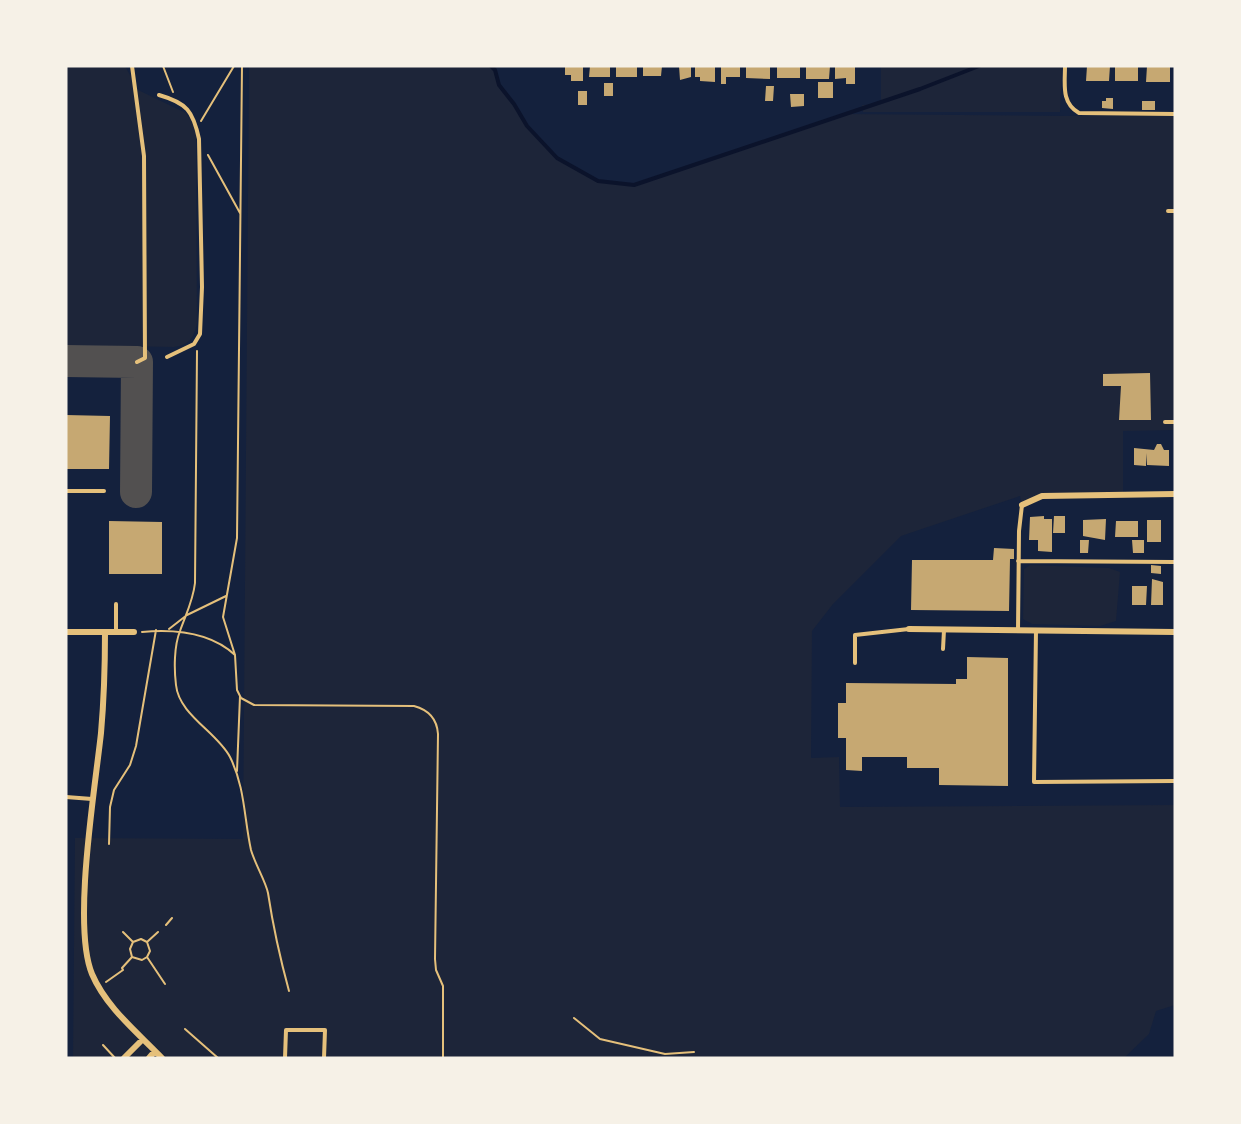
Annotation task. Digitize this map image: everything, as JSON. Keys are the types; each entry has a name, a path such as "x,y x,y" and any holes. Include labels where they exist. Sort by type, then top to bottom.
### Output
{"street":[{"path":"1022,504 1042,496 1175,494"},
{"path":"909,629 1175,632"},
{"path":"66,632 134,632"},
{"path":"105,632 101,729 87,879 85,936 88,961 99,987 110,1004 162,1058"},
{"path":"124,1058 143,1039"},
{"path":"149,1058 155,1051"}],"lane":[{"path":"132,66 144,156 146,358 137,362"},
{"path":"1065,66 1066,98 1071,108 1079,113 1175,114"},
{"path":"159,95 176,100 194,115 199,139 202,287 200,334 194,344 167,357"},
{"path":"1168,211 1175,211"},
{"path":"1165,422 1175,422"},
{"path":"66,491 104,491"},
{"path":"1018,630 1018,561 1022,504"},
{"path":"1018,561 1175,562"},
{"path":"116,604 116,632"},
{"path":"855,663 855,635 892,633 909,629"},
{"path":"944,630 944,649"},
{"path":"1036,630 1034,782 1175,781"},
{"path":"66,797 94,799"},
{"path":"285,1058 286,1030 325,1030 324,1058"}],"path":[{"path":"163,66 176,100"},
{"path":"197,132 201,120 234,66"},
{"path":"237,771 240,696 236,683 235,655 223,617 237,538 242,66"},
{"path":"199,139 240,213"},
{"path":"197,339 195,583 187,615 180,631 176,687 181,701 228,754 237,771 244,797 251,850 259,875 268,891 272,928 289,991"},
{"path":"169,629 187,615 226,596"},
{"path":"134,632 169,629 180,631 214,639 235,655"},
{"path":"109,844 110,807 114,790 130,765 136,746 156,630"},
{"path":"240,696 254,705 414,706 424,710 436,722 438,734 435,959 436,970 443,986 443,1058"},
{"path":"166,925 172,918"},
{"path":"123,932 133,942"},
{"path":"147,942 158,932"},
{"path":"141,939 147,942 150,951 147,957 142,960 132,957 130,949 133,942 141,939"},
{"path":"99,987 123,970 122,968 132,957"},
{"path":"147,957 165,984"},
{"path":"574,1018 600,1039 665,1054 694,1052"},
{"path":"185,1029 218,1058"},
{"path":"103,1045 115,1057"}],"shaded area":[{"path":"66,66 125,66 138,90 186,113 196,129 197,323 192,337 184,345 174,347 66,345"},
{"path":"249,66 491,66 495,70 499,85 514,104 526,125 557,158 598,181 634,185 845,114 1067,116 1175,114 1175,430 1123,431 1123,496 1042,496 1022,505 1020,496 901,536 833,604 812,631 811,758 839,757 840,807 1175,805 1175,1005 1156,1011 1149,1034 1124,1058 73,1058 75,838 243,839"},
{"path":"881,66 1062,66 1060,112 863,112 862,105 881,104"},
{"path":"1030,565 1109,568 1120,572 1116,621 1100,626 1032,624 1023,619 1024,569"}],"building":[{"path":"565,66 583,66 583,81 571,81 571,75 565,75"},
{"path":"590,66 610,66 610,77 589,77"},
{"path":"616,66 637,66 637,77 616,77"},
{"path":"643,66 662,66 661,76 643,76"},
{"path":"679,66 691,66 691,77 680,80"},
{"path":"695,66 715,67 715,82 700,81 700,77 695,77"},
{"path":"721,66 740,66 740,77 726,77 726,84 721,84"},
{"path":"746,66 770,66 770,79 746,78"},
{"path":"777,66 800,66 800,78 777,78"},
{"path":"806,66 830,66 829,79 806,79"},
{"path":"835,66 855,66 855,84 846,84 846,78 835,79"},
{"path":"1087,66 1110,66 1109,81 1086,81"},
{"path":"1115,66 1138,66 1138,81 1115,81"},
{"path":"1147,66 1170,66 1170,82 1146,82"},
{"path":"818,82 833,82 833,98 818,98"},
{"path":"604,83 613,83 613,96 604,96"},
{"path":"766,86 774,86 773,101 765,101"},
{"path":"578,91 587,91 587,105 578,105"},
{"path":"790,94 804,94 804,106 791,107"},
{"path":"1106,98 1113,98 1113,109 1102,108 1102,101 1106,101"},
{"path":"1142,101 1155,101 1155,110 1142,110"},
{"path":"1150,373 1151,420 1119,420 1121,386 1103,386 1103,374"},
{"path":"66,415 110,416 109,469 66,469"},
{"path":"1157,444 1161,444 1164,450 1169,450 1169,466 1147,465 1146,453 1146,466 1134,465 1134,448 1154,450"},
{"path":"1044,516 1044,519 1052,519 1052,552 1038,551 1038,540 1029,540 1030,517"},
{"path":"1054,516 1065,516 1065,533 1053,533"},
{"path":"1106,519 1105,540 1083,536 1083,520"},
{"path":"1147,520 1161,520 1161,542 1147,542"},
{"path":"109,521 162,522 162,574 109,574"},
{"path":"1116,521 1138,521 1138,537 1115,537"},
{"path":"1080,540 1089,540 1088,553 1080,553"},
{"path":"1132,540 1144,540 1144,553 1133,553"},
{"path":"994,548 1014,549 1014,559 1010,559 1009,611 911,610 912,560 993,560"},
{"path":"1151,565 1161,566 1161,574 1151,573"},
{"path":"1152,579 1163,582 1163,605 1151,605"},
{"path":"1132,586 1147,586 1146,605 1132,605"},
{"path":"967,657 1008,658 1008,786 939,785 939,768 907,768 907,757 862,757 862,771 846,770 846,738 838,738 838,703 846,703 846,683 956,684 956,679 967,679"}],"waterway":[{"path":"491,66 495,70 499,85 527,126 557,158 598,181 634,185 920,89 979,66"}],"taxiway":[{"path":"66,361 137,362 136,492"}]}
